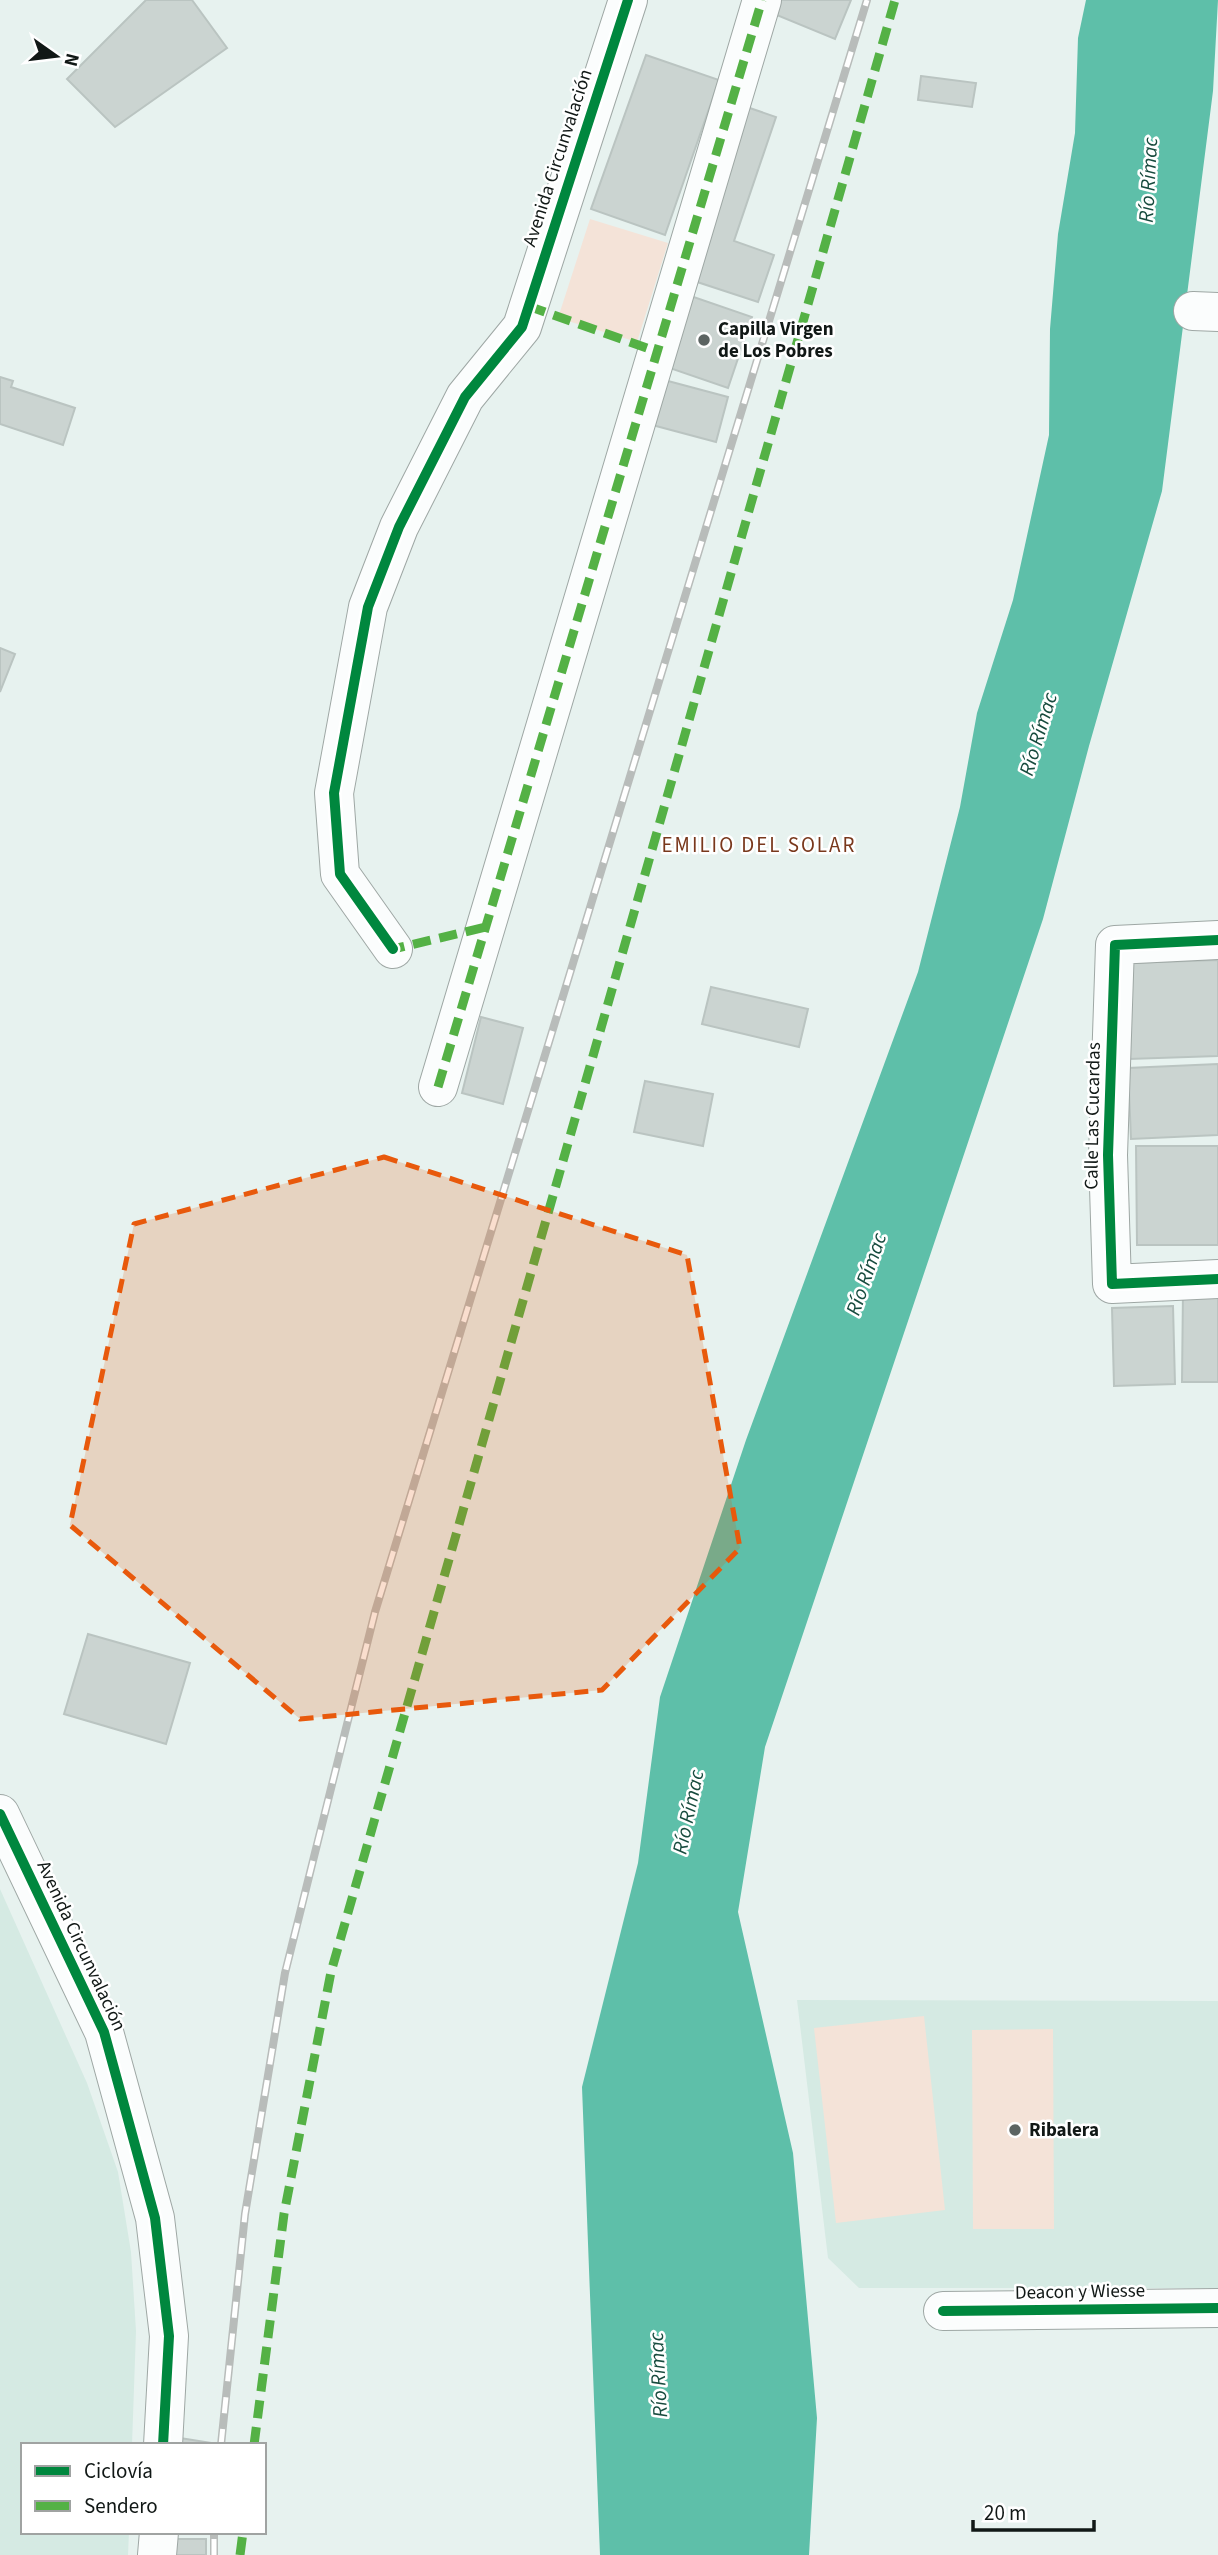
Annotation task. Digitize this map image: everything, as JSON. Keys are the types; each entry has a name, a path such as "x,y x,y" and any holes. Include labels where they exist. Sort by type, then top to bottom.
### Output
{"street":[{"name":"Avenida Circunvalación","path":"393,949 340,874 334,793 368,607 399,527 465,397 522,327 628,0"},
{"path":"438,1087 762,0"},
{"name":"Calle Las Cucardas","path":"1218,940 1115,945 1108,1155 1112,1284 1218,1279"},
{"name":"Avenida Circunvalación","path":"0,1814 104,2032 155,2218 169,2336 163,2443"},
{"name":"Deacon y Wiesse","path":"943,2311 1218,2308"},
{"path":"157,2555 159,2534"}],"highlighted area":[{"path":"384,1157 687,1255 740,1548 602,1690 300,1719 70,1525 134,1224"}],"shaded area":[{"path":"590,219 668,243 637,342 558,318"},
{"path":"0,1889 87,2083 118,2172 131,2252 136,2331 132,2443 21,2443 21,2534 129,2534 128,2555 0,2555"},
{"name":"Ribalera","path":"797,2000 1218,2001 1218,2288 859,2288 828,2258"},
{"path":"924,2016 945,2210 836,2223 814,2028"},
{"path":"1053,2029 1054,2229 973,2229 972,2030"}],"water":[{"name":"Río Rímac","path":"1086,0 1218,0 1213,91 1162,491 1043,919 765,1747 738,1912 793,2153 817,2418 809,2555 600,2555 582,2087 638,1863 660,1697 746,1440 918,972 960,807 977,713 1013,600 1049,435 1050,329 1058,234 1075,133 1078,38"}],"building":[{"path":"146,0 192,0 227,48 115,127 67,79"},
{"path":"772,0 851,0 835,39 767,11"},
{"path":"646,55 719,80 665,235 591,209"},
{"path":"921,76 976,83 972,107 918,100"},
{"path":"741,105 776,117 734,241 774,255 758,302 682,277"},
{"name":"Capilla Virgen de Los Pobres","path":"679,292 752,317 728,388 655,363"},
{"path":"0,377 13,381 11,387 75,408 63,445 0,424"},
{"path":"653,377 728,397 716,442 641,422"},
{"path":"0,648 15,654 0,692"},
{"path":"1218,960 1218,1056 1129,1059 1128,963"},
{"path":"711,987 808,1009 799,1047 702,1024"},
{"path":"481,1017 523,1028 503,1104 462,1093"},
{"path":"1218,1064 1218,1135 1131,1139 1128,1068"},
{"path":"645,1081 713,1094 703,1146 634,1132"},
{"path":"1136,1146 1218,1146 1218,1245 1137,1245"},
{"path":"1183,1291 1218,1292 1218,1382 1182,1382"},
{"path":"1173,1306 1175,1384 1114,1386 1112,1308"},
{"path":"88,1634 190,1663 166,1744 64,1714"},
{"path":"180,2438 212,2443 179,2443"},
{"path":"172,2539 206,2539 206,2555 172,2555"}],"railway":[{"path":"221,2443 245,2214 285,1973 375,1612 867,0"},
{"path":"214,2534 214,2555"}],"marked path":[{"path":"438,1087 762,0"},
{"path":"254,2443 284,2214 331,1972 895,0"},
{"path":"528,306 658,352"},
{"path":"389,944 393,949 486,927"},
{"path":"240,2555 243,2534"}],"cycle path":[{"path":"393,949 340,874 334,793 368,607 399,527 465,397 522,327 628,0"},
{"path":"1218,940 1115,945 1108,1155 1112,1284 1218,1279"},
{"path":"0,1814 104,2032 155,2218 169,2336 163,2443"},
{"path":"943,2311 1218,2308"}],"place":[{"name":"Capilla Virgen de Los Pobres","path":"704,340"},
{"name":"Ribalera","path":"1015,2130"}],"district":[{"name":"EMILIO DEL SOLAR","path":"759,845"}]}
